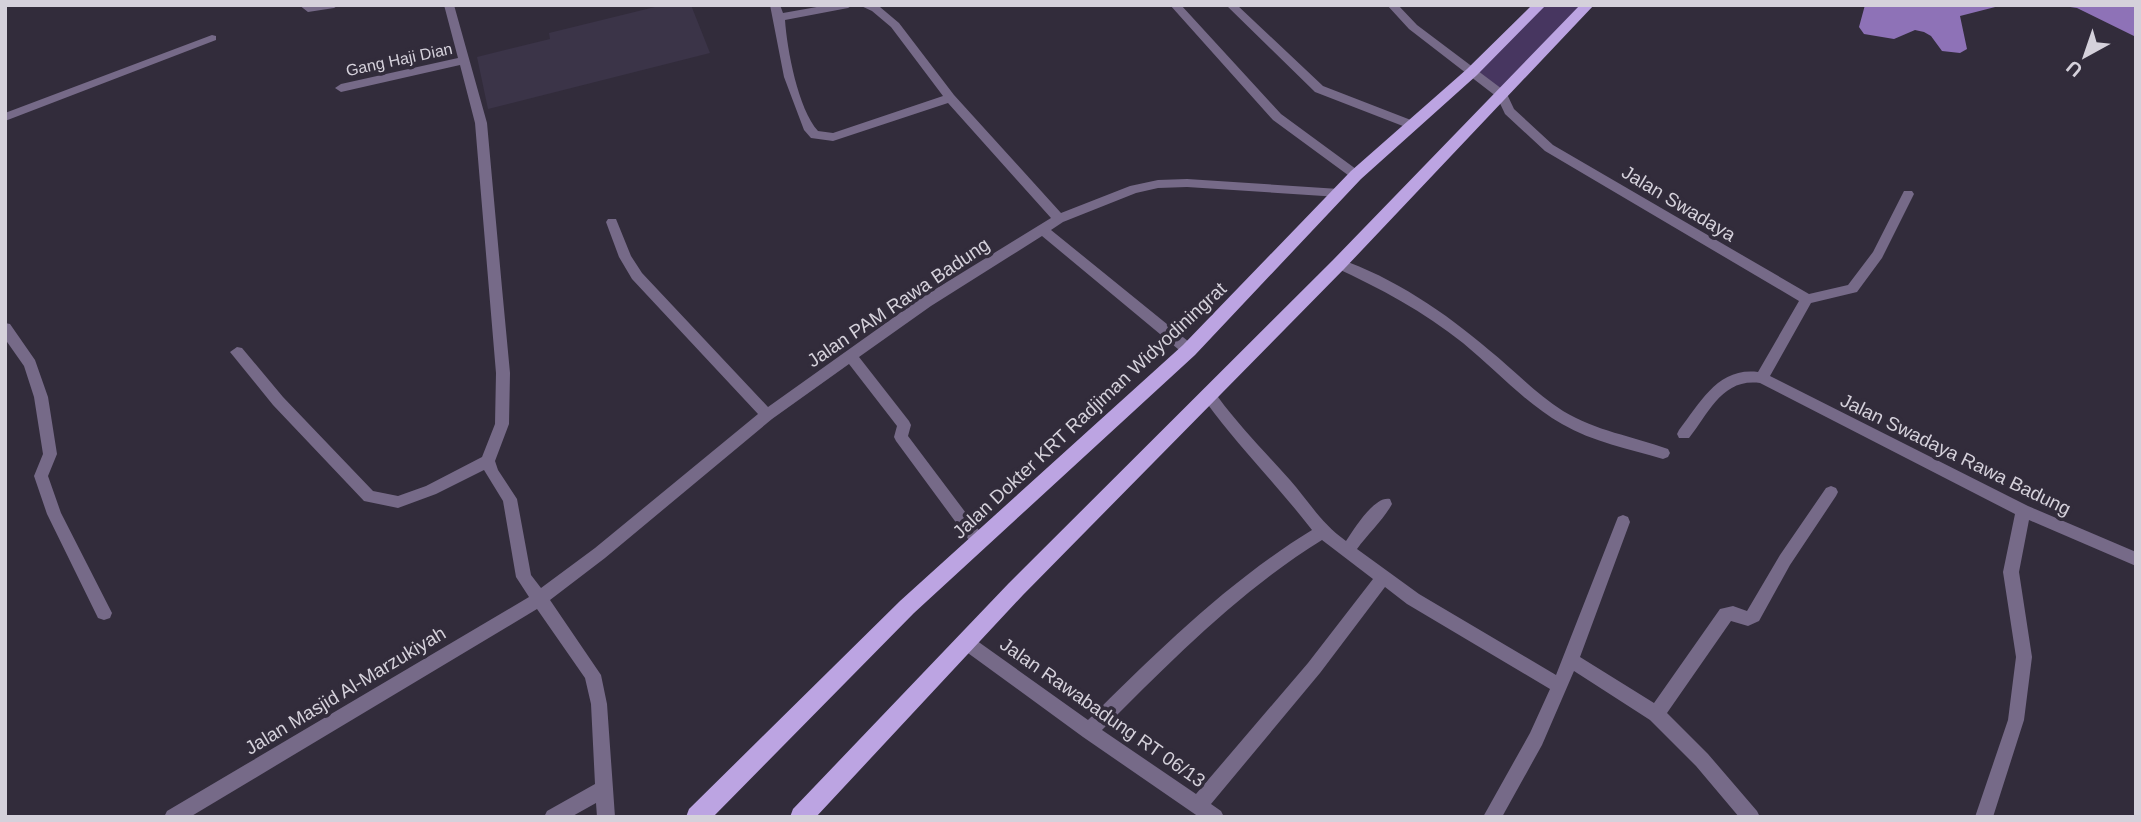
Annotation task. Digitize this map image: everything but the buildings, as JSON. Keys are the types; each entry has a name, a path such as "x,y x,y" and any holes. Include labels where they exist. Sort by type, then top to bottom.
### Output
{"main road":[{"name":"Jalan Dokter KRT Radjiman Widyodiningrat","path":"697,817 907,607 1189,350 1356,175 1472,72 1540,5"},
{"path":"801,817 1016,589 1339,264 1588,5"}],"street":[{"path":"304,5 308,9 316,9 334,5"},
{"path":"449,5 481,123 503,373 502,424 488,461 492,473 510,499 524,577 593,675 600,704 606,817"},
{"path":"849,5 778,11 780,42 790,83 810,130 815,135 833,137 950,98"},
{"path":"864,5 876,9 895,25 950,98 1059,219"},
{"path":"1175,5 1277,117 1356,175"},
{"path":"1231,5 1319,89 1412,125"},
{"name":"Jalan Swadaya","path":"1392,5 1413,27 1502,95 1509,111 1549,148 1807,299"},
{"path":"5,117 212,38"},
{"name":"Gang Haji Dian","path":"341,88 464,61"},
{"name":"Jalan PAM Rawa Badung","path":"538,600 600,553 767,415 926,302 1059,219 1134,189 1158,184 1187,183 1339,193"},
{"path":"1684,433 1724,382 1746,374 1762,378 1807,299 1852,289 1878,255 1908,194"},
{"path":"612,222 625,257 637,276 767,415"},
{"path":"1042,229 1189,350"},
{"path":"1339,264 1409,297 1484,353 1536,399 1567,420 1596,434 1663,453"},
{"path":"5,328 30,364 41,397 50,454 41,476 54,514 104,612"},
{"path":"237,352 269,392 369,497 383,502 398,502 431,490 488,461"},
{"path":"850,356 904,425 901,437 979,542"},
{"name":"Jalan Swadaya Rawa Badung","path":"1762,378 2024,511 2136,559"},
{"path":"1213,392 1211,398 1233,428 1287,487 1322,532 1440,617 1558,685"},
{"path":"1656,714 1726,614 1733,613 1748,619 1753,617 1785,560 1831,492"},
{"path":"1348,551 1367,523 1385,504"},
{"path":"1984,817 2016,720 2024,657 2011,572 2024,511"},
{"path":"1492,817 1536,739 1558,685 1572,660 1602,571 1623,522"},
{"path":"1089,731 1212,609 1284,555 1322,532"},
{"path":"1199,804 1314,668 1383,578"},
{"name":"Jalan Masjid Al-Marzukiyah","path":"173,817 538,600"},
{"name":"Jalan Rawabadung RT 06/13","path":"967,642 1089,731 1216,817"},
{"path":"1572,660 1656,714 1702,760 1751,817"},
{"path":"554,817 604,789"}],"shaded area":[{"path":"663,5 691,5 710,53 488,109 477,57 550,39 549,33"},
{"path":"1540,5 1588,5 1502,95 1472,72"},
{"path":"1865,5 2003,5 1960,16 1967,49 1960,53 1942,51 1931,36 1915,30 1894,39 1864,34 1859,27"},
{"path":"2057,5 2136,5 2136,37 2077,8"}]}
